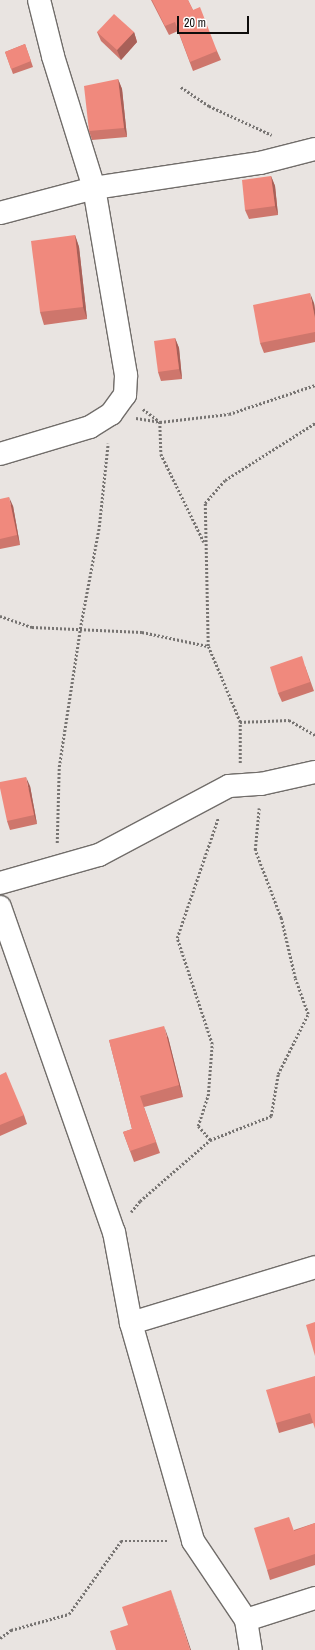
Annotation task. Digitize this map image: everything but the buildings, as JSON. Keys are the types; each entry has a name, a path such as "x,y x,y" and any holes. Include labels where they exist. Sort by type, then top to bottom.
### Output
{"street":[{"path":"0,454 90,426 111,414 125,395 126,375 94,188 53,56 39,0"},
{"path":"0,213 94,188 260,163 308,151"},
{"path":"0,883 100,855 229,786 260,784 315,772"},
{"path":"0,907 114,1232 131,1324 193,1541 246,1620 251,1650"},
{"path":"131,1324 315,1267"},
{"path":"246,1620 315,1598"}],"path":[{"path":"181,87 209,106 308,151"},
{"path":"56,867 59,767 80,630 99,527 111,414 160,422 229,414 315,385"},
{"path":"125,395 160,422 162,454 204,542"},
{"path":"210,1140 198,1126 208,1096 212,1044 177,938 229,786 240,772 240,722 208,646 204,542 205,503 225,480 315,423"},
{"path":"0,616 32,627 142,632 208,646"},
{"path":"240,722 289,720 315,735"},
{"path":"114,1232 140,1201 210,1140 271,1116 278,1074 308,1014 295,978 281,918 255,850 260,784"},
{"path":"0,1638 11,1630 69,1614 121,1541 193,1541"}]}
